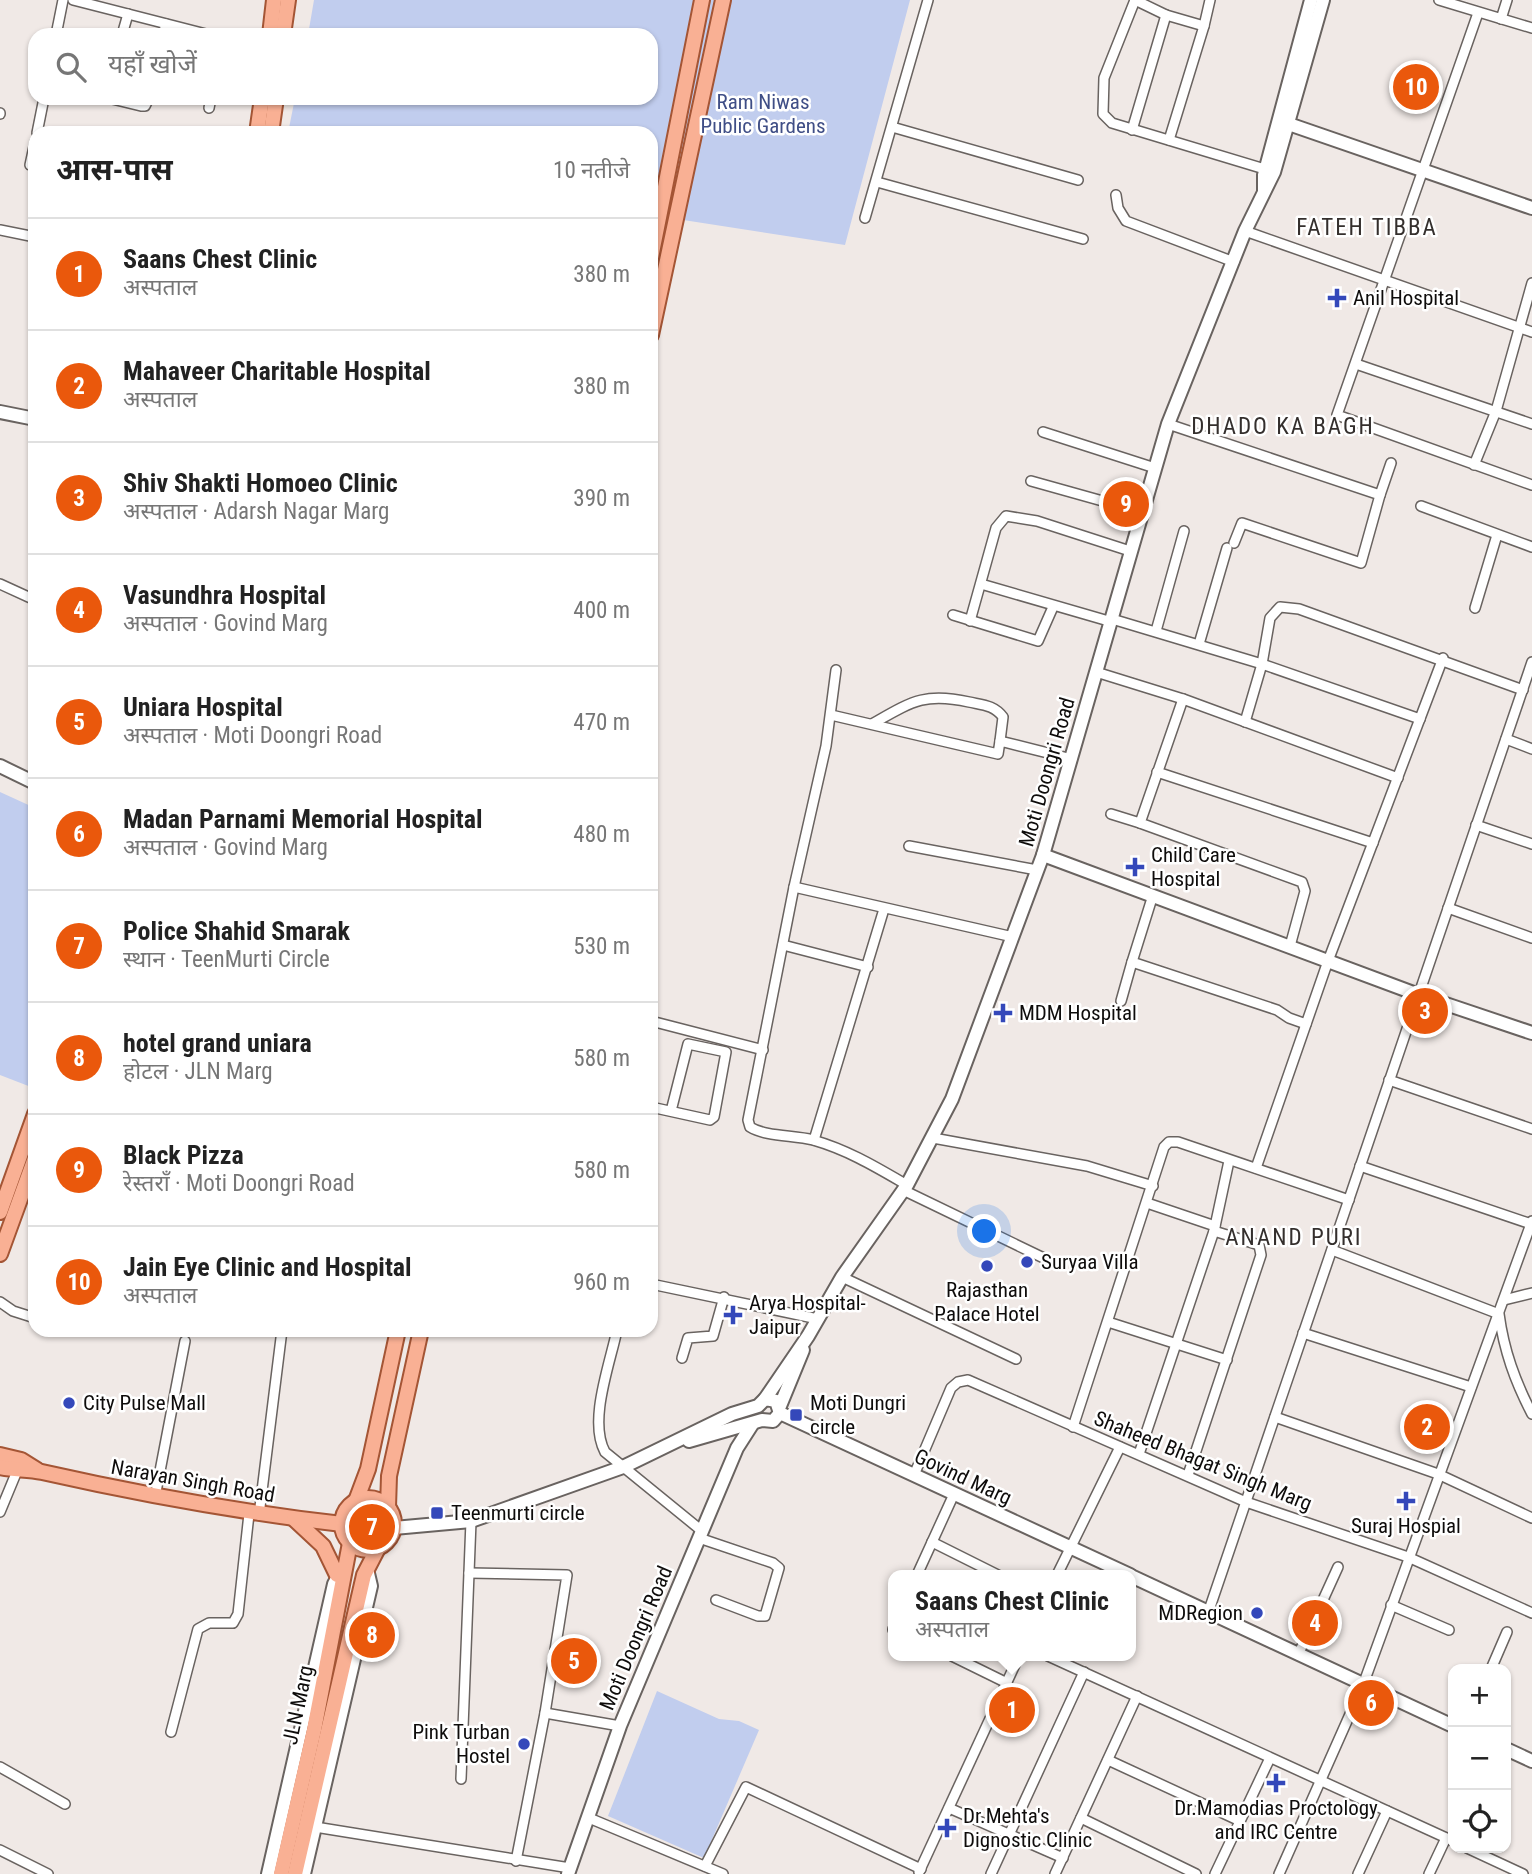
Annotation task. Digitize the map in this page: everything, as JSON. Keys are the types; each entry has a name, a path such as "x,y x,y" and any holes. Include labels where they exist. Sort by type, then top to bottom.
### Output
{"main road":[{"path":"271,28 274,0"},
{"path":"285,28 288,0"},
{"path":"658,222 702,0"},
{"path":"658,303 723,0"},
{"path":"258,126 260,105"},
{"path":"272,126 275,105"},
{"path":"666,183 684,186"},
{"path":"0,1212 28,1134"},
{"path":"0,1254 28,1198"},
{"path":"356,1501 368,1469 396,1337"},
{"path":"388,1507 389,1476 419,1337"},
{"path":"0,1455 20,1460 38,1471"},
{"path":"0,1467 17,1471 38,1471"},
{"name":"Narayan Singh Road","path":"38,1471 155,1497 254,1514 342,1524"},
{"path":"372,1499 388,1507 393,1515 394,1528 387,1542 378,1548 364,1550 350,1543 342,1524 348,1507 356,1501 372,1499"},
{"path":"293,1518 323,1546 342,1571"},
{"name":"JLN Marg","path":"281,1874 342,1571 350,1543"},
{"name":"JLN Marg","path":"295,1874 311,1827 367,1569 378,1548"}],"street":[{"path":"57,28 63,0"},
{"path":"73,0 182,28"},
{"path":"865,218 928,0"},
{"path":"1204,26 1166,15 1135,0 1112,54 1101,99 1103,114 1112,123 1132,130 1270,171"},
{"path":"1169,140 1210,0"},
{"name":"Moti Doongri Road","path":"761,1403 808,1336 842,1278 905,1188 952,1099 1043,855 1168,425 1202,334 1264,191 1285,123 1309,27 1311,0"},
{"name":"Moti Doongri Road","path":"1309,27 1323,0"},
{"path":"1439,0 1532,28"},
{"path":"1501,19 1507,0"},
{"path":"1478,13 1337,415 1532,485"},
{"path":"124,28 128,14"},
{"path":"1132,130 1166,15"},
{"path":"165,28 166,24"},
{"path":"38,126 43,105"},
{"path":"275,105 278,126"},
{"path":"1285,123 1532,208"},
{"path":"891,127 1078,180"},
{"path":"877,182 1083,239"},
{"path":"1116,195 1118,208 1126,221 1234,262"},
{"path":"0,230 28,236"},
{"path":"1245,231 1532,332"},
{"path":"658,252 669,253"},
{"path":"1474,465 1496,411 1532,283"},
{"path":"1356,364 1532,424"},
{"path":"0,412 28,418"},
{"path":"1168,425 1380,495"},
{"path":"1043,432 1155,468"},
{"path":"1199,644 1240,524 1361,563 1391,463"},
{"path":"1031,481 1142,512"},
{"path":"1421,506 1532,547"},
{"path":"970,621 996,528 1006,516 1037,521 1130,551"},
{"path":"1156,631 1184,531"},
{"path":"1475,608 1497,535"},
{"path":"0,584 28,597"},
{"path":"981,584 1053,607 1199,644 1420,719"},
{"path":"953,615 1038,641 1053,607"},
{"path":"1245,722 1262,664 1270,618 1280,607 1299,609 1443,658 1523,690"},
{"path":"1256,1168 1328,961 1443,658"},
{"path":"1208,1613 1532,663"},
{"path":"836,670 831,715 748,1120 750,1127 814,1140 865,1160 905,1188 1054,1263"},
{"path":"1096,672 1183,699 1398,778"},
{"path":"831,715 998,754 1003,716 996,708 945,697 913,701 872,724"},
{"path":"1140,824 1183,699"},
{"path":"1506,739 1532,749"},
{"path":"1000,741 1072,760"},
{"path":"0,766 28,780"},
{"path":"1157,772 1373,843"},
{"path":"1111,814 1302,882 1305,891 1290,946"},
{"path":"1476,825 1532,844"},
{"path":"909,846 1037,870"},
{"path":"1043,855 1419,995 1532,1033"},
{"path":"794,887 1013,937"},
{"path":"1121,1001 1153,895"},
{"path":"1448,908 1532,938"},
{"path":"814,1140 884,909"},
{"path":"783,945 868,967"},
{"path":"1132,962 1277,1010 1306,1024"},
{"path":"658,1023 763,1050"},
{"path":"658,1108 710,1120 715,1118 726,1052 688,1044 671,1111"},
{"path":"1390,1080 1532,1129"},
{"path":"933,1138 1087,1166 1153,1186"},
{"path":"1073,1427 1164,1147 1170,1142 1349,1200"},
{"path":"1139,1454 1215,1229 1230,1161"},
{"path":"1279,1874 1363,1685 1531,1223 1360,1166"},
{"path":"1147,1203 1259,1245 1262,1249 1188,1475"},
{"path":"1332,1250 1499,1314"},
{"path":"842,1278 1016,1359"},
{"path":"658,1285 724,1297 818,1319"},
{"path":"1504,1300 1532,1293"},
{"path":"682,1358 688,1338 713,1336 724,1297"},
{"path":"0,1302 13,1311 28,1316"},
{"path":"1499,1314 1503,1344 1514,1380 1532,1414"},
{"path":"1108,1322 1227,1360"},
{"path":"1303,1333 1471,1387"},
{"name":"Moti Doongri Road","path":"780,1410 808,1336"},
{"path":"171,1732 198,1629 209,1623 233,1623 238,1614 281,1337"},
{"path":"616,1337 598,1430 598,1440 605,1452 700,1534 773,1563 779,1569 765,1615 758,1616 716,1600"},
{"path":"155,1497 185,1341"},
{"name":"Shaheed Bhagat Singh Marg","path":"914,1475 951,1388 958,1382 968,1380 1246,1502 1408,1557 1532,1613"},
{"name":"Govind Marg","path":"761,1403 772,1399 780,1410 1069,1549 1119,1570"},
{"path":"757,1421 761,1403"},
{"path":"394,1528 471,1521 623,1467 732,1414 761,1403"},
{"path":"671,1444 757,1421 773,1421 780,1410"},
{"path":"1275,1417 1438,1474 1532,1518"},
{"name":"Moti Doongri Road","path":"569,1871 620,1726 700,1534 737,1448 757,1421"},
{"path":"1058,1570 1120,1447"},
{"path":"0,1512 17,1471"},
{"path":"918,1570 954,1494"},
{"path":"461,1779 471,1521"},
{"path":"932,1542 988,1570"},
{"path":"1298,1655 1338,1567"},
{"path":"268,1874 342,1571"},
{"path":"469,1573 567,1575 545,1713 516,1861"},
{"name":"Govind Marg","path":"1136,1577 1448,1724"},
{"path":"1391,1605 1449,1630"},
{"path":"1493,1664 1507,1632"},
{"path":"962,1661 1007,1683"},
{"path":"705,1866 746,1787 920,1871 1017,1661"},
{"path":"1059,1661 1321,1783 1448,1838"},
{"path":"991,1874 1084,1672"},
{"path":"1055,1874 1137,1696"},
{"path":"545,1713 620,1726"},
{"path":"1511,1751 1532,1761"},
{"path":"1215,1874 1270,1758"},
{"path":"1108,1760 1240,1821"},
{"path":"0,1767 65,1804"},
{"path":"949,1808 1063,1858"},
{"path":"1358,1874 1387,1811"},
{"path":"589,1818 723,1874"},
{"path":"1081,1818 1196,1874"},
{"path":"304,1874 311,1827 569,1871"},
{"path":"1429,1874 1448,1842"},
{"path":"0,1850 48,1874"},
{"path":"1478,1853 1523,1874"}],"green space":[{"name":"Ram Niwas Public Gardens","path":"314,0 910,0 845,245 658,216 658,126 289,126 294,105 658,105 658,28 309,28"},
{"path":"0,792 28,805 28,1086 0,1075"},
{"path":"657,1691 719,1719 739,1721 759,1730 704,1858 608,1816"}],"place":[{"name":"Jain Eye Clinic and Hospital","path":"1416,87"},
{"name":"Anil Hospital","path":"1337,298"},
{"name":"Black Pizza","path":"1126,504"},
{"name":"Child Care Hospital","path":"1135,867"},
{"name":"Shiv Shakti Homoeo Clinic","path":"1425,1011"},
{"name":"MDM Hospital","path":"1003,1013"},
{"name":"Suryaa Villa","path":"1027,1262"},
{"name":"Rajasthan Palace Hotel","path":"987,1266"},
{"name":"Arya Hospital- Jaipur","path":"733,1315"},
{"name":"City Pulse Mall","path":"69,1403"},
{"name":"Moti Dungri circle","path":"796,1415"},
{"name":"Mahaveer Charitable Hospital","path":"1427,1427"},
{"name":"Suraj Hospial","path":"1406,1501"},
{"name":"Teenmurti circle","path":"437,1513"},
{"name":"Police Shahid Smarak","path":"372,1527"},
{"name":"MDRegion","path":"1257,1613"},
{"name":"Vasundhra Hospital","path":"1315,1623"},
{"name":"hotel grand uniara","path":"372,1635"},
{"name":"Uniara Hospital","path":"574,1661"},
{"name":"Madan Parnami Memorial Hospital","path":"1371,1703"},
{"name":"Saans Chest Clinic","path":"1012,1710"},
{"name":"Pink Turban Hostel","path":"524,1744"},
{"name":"Dr.Mamodias Proctology and IRC Centre","path":"1276,1783"},
{"name":"Dr.Mehta's Dignostic Clinic","path":"947,1828"}],"district":[{"name":"FATEH TIBBA","path":"1367,227"},
{"name":"DHADO KA BAGH","path":"1283,426"},
{"name":"ANAND PURI","path":"1294,1237"}]}
